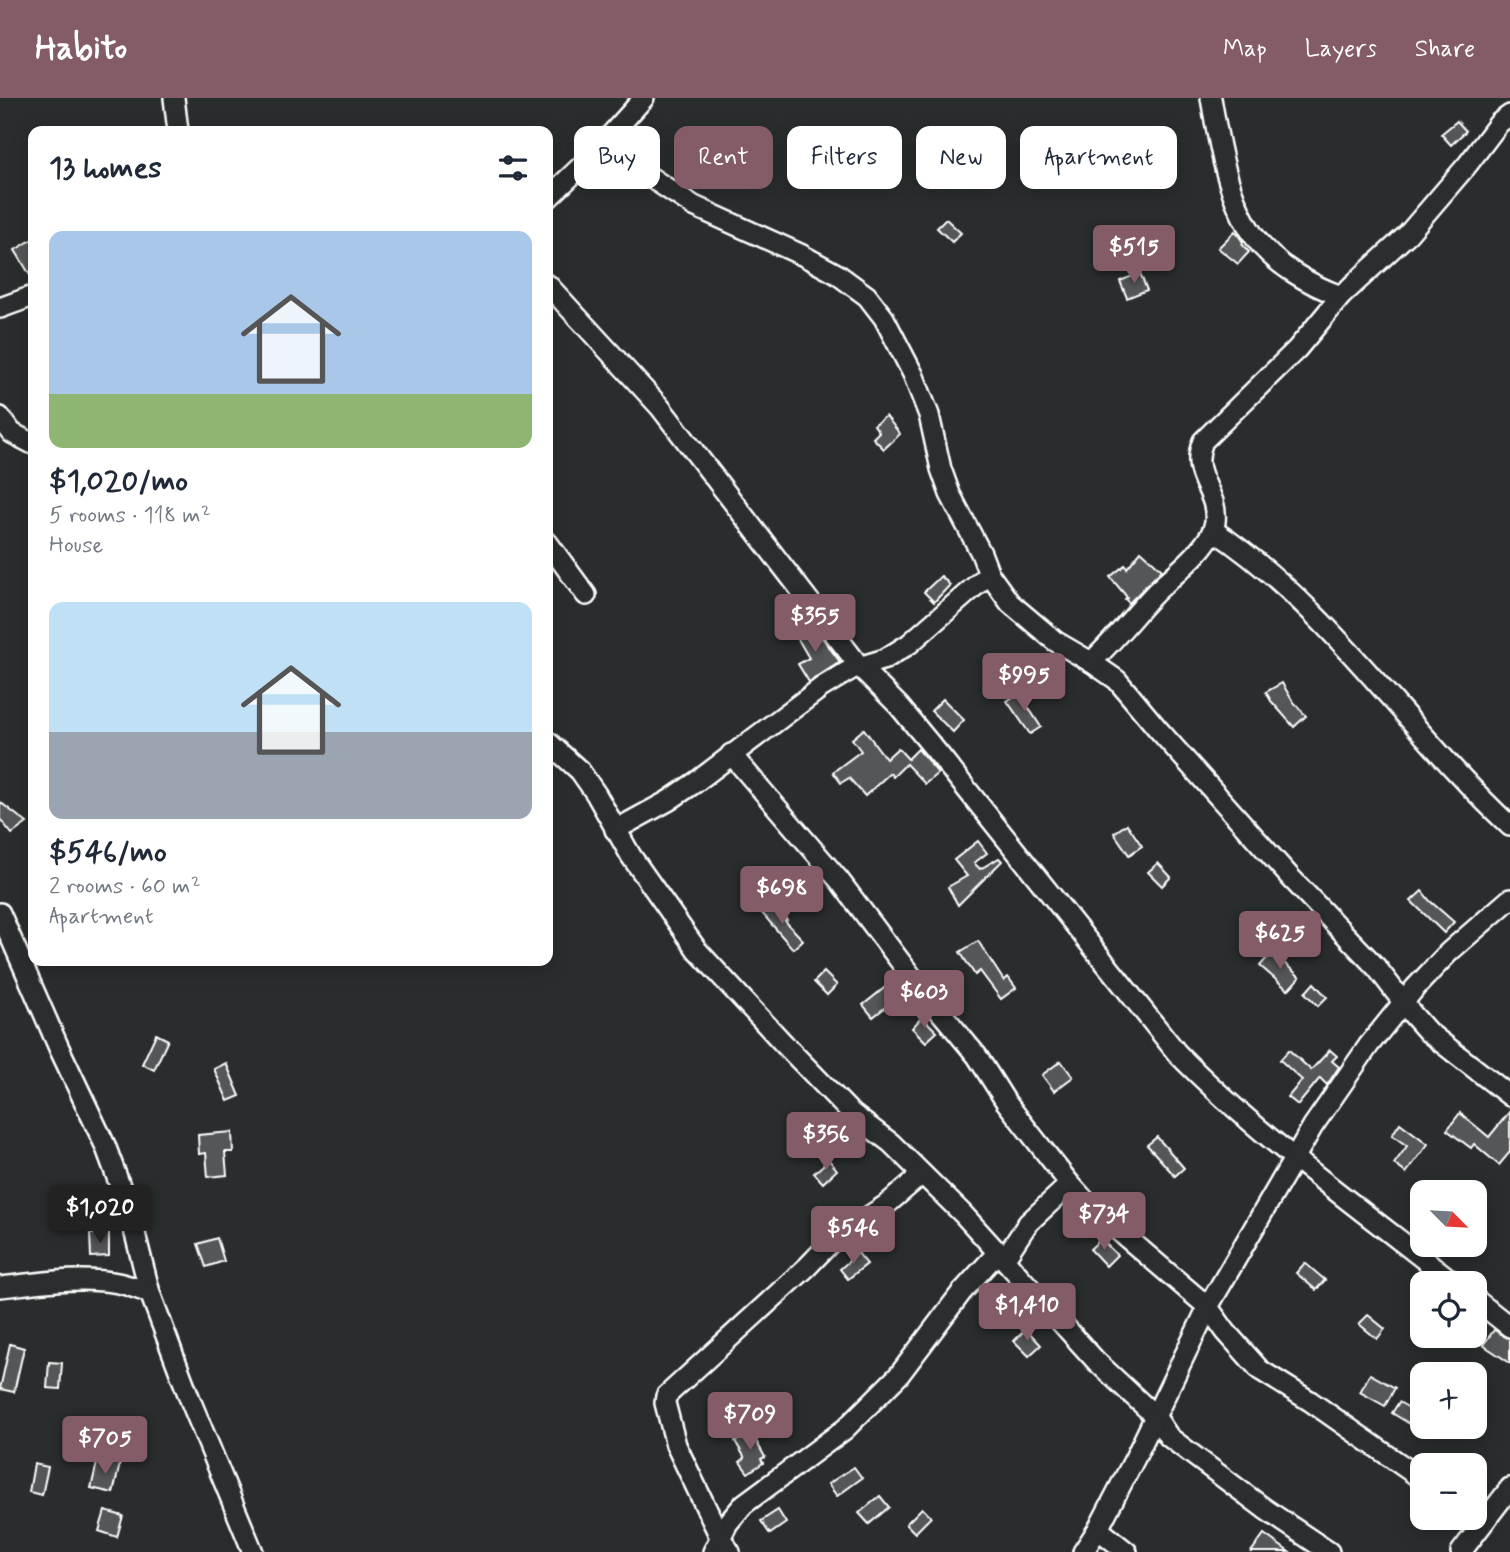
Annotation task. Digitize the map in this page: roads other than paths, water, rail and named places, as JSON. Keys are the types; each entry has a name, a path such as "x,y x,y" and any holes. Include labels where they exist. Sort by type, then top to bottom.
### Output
{"street":[{"path":"174,98 177,126"},
{"path":"1211,98 1222,155 1236,201 1254,236 1269,253 1289,268 1318,287 1341,296"},
{"path":"617,126 638,100"},
{"path":"1091,662 1195,554 1213,530 1213,503 1198,465 1198,451 1203,440 1297,349 1341,296 1408,234 1499,123 1510,115"},
{"path":"553,193 574,172"},
{"path":"660,184 694,206 744,226 802,255 837,274 867,296 884,318 913,374 929,415 945,481 989,574 1010,603 1055,641 1117,681 1273,858 1377,968 1428,1032 1510,1096"},
{"path":"553,290 660,407 860,667 899,706 941,757 1177,1053 1200,1077 1294,1157 1438,1271"},
{"path":"0,307 28,298"},
{"path":"0,417 12,433 28,441"},
{"path":"1213,530 1232,543 1306,607 1510,826"},
{"path":"553,550 586,595"},
{"path":"615,830 668,801 822,687 848,671 886,659 908,644 989,574"},
{"path":"553,746 580,771 615,830 696,950 850,1112 891,1143 922,1174 1002,1255 1096,1361 1155,1416 1162,1429 1178,1444 1265,1509 1329,1552"},
{"path":"731,754 839,880 918,985 978,1056 1006,1102 1092,1208 1208,1307 1260,1370 1310,1401 1410,1471"},
{"path":"1083,1552 1098,1529 1208,1307 1313,1126 1361,1056 1422,980 1449,952 1510,899"},
{"path":"0,913 104,1145 129,1210 150,1293 191,1402 253,1552"},
{"path":"721,1548 676,1445 665,1403 668,1393 807,1267 833,1240 886,1205 922,1174"},
{"path":"721,1548 728,1523 744,1504 845,1429 910,1363 961,1293 1002,1255 1028,1223 1070,1184"},
{"path":"0,1287 39,1282 99,1281 119,1283 150,1293"},
{"path":"1487,1309 1510,1327"},
{"path":"1487,1511 1510,1488"},
{"path":"1098,1529 1127,1552"},
{"path":"1461,1552 1472,1530"}]}
